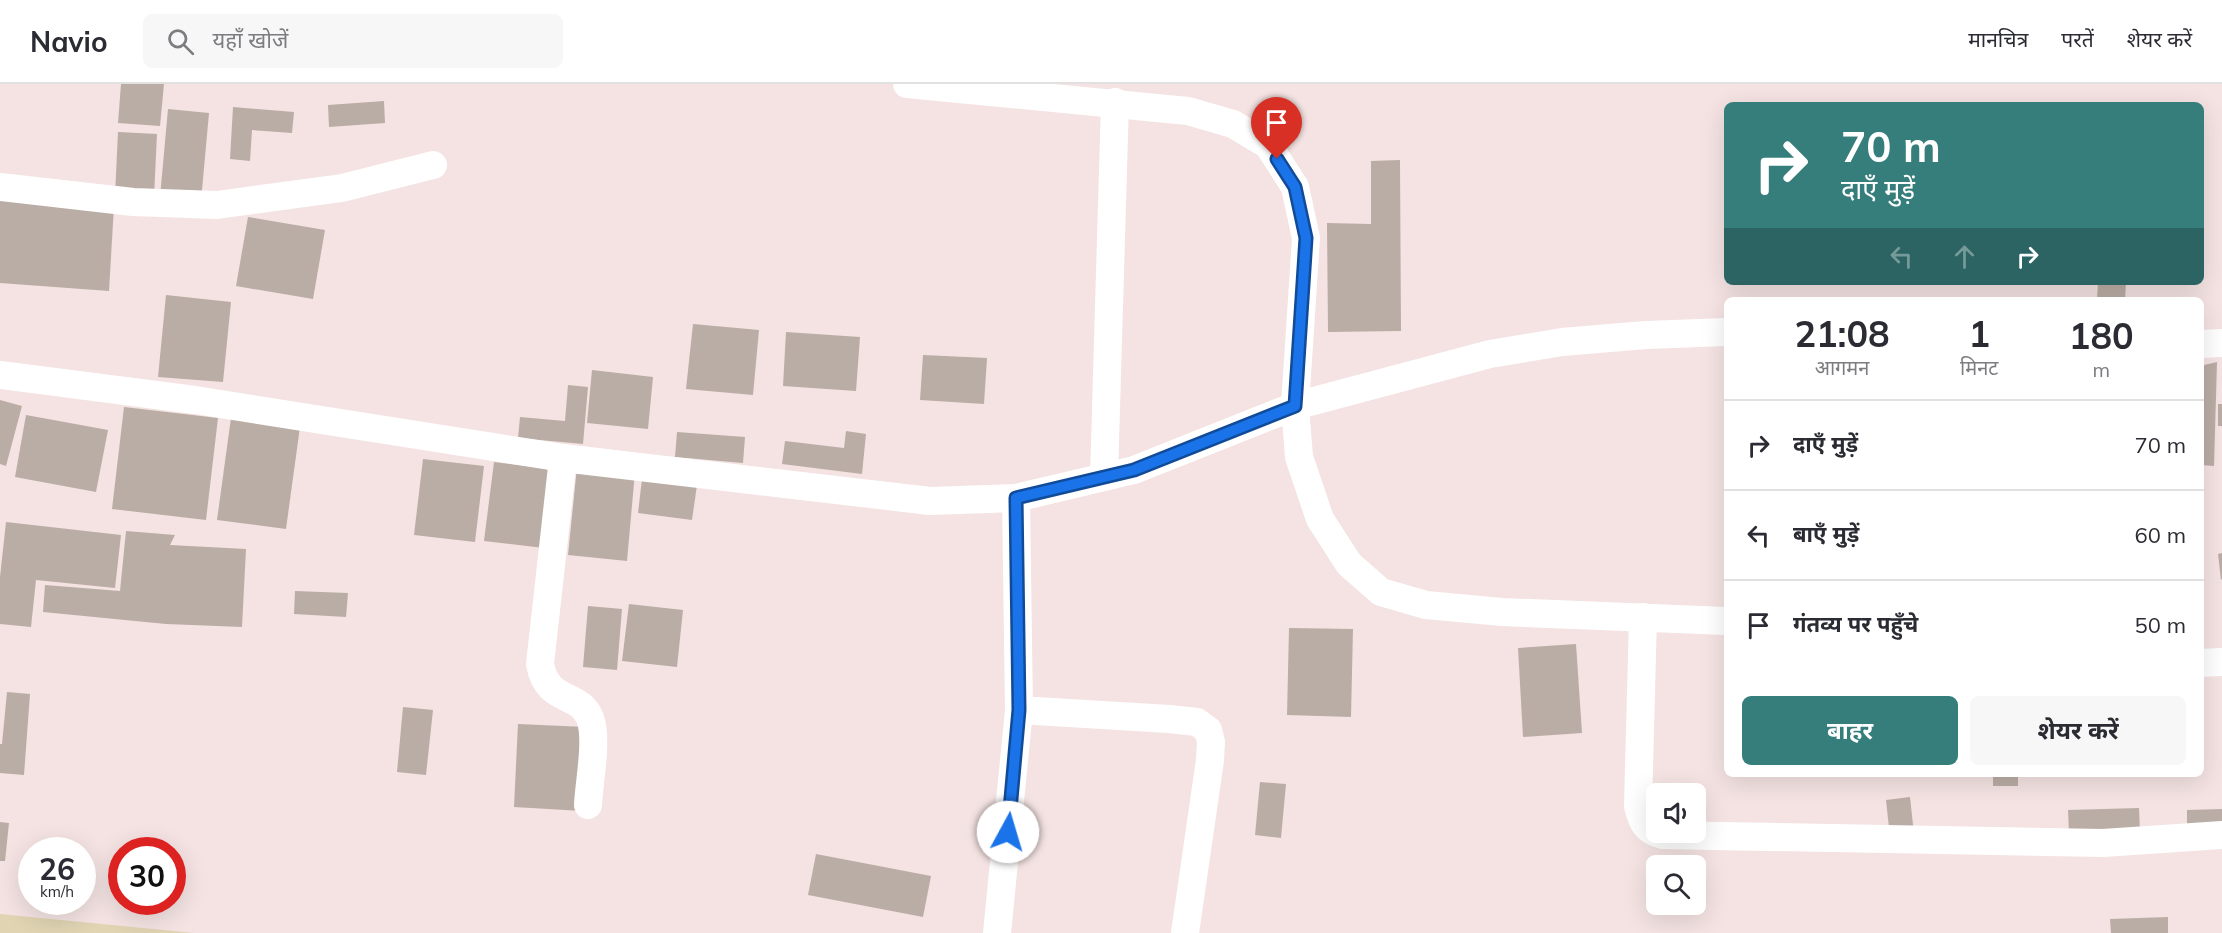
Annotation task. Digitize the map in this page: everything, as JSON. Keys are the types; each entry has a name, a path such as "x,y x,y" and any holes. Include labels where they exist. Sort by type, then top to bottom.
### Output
{"street":[{"path":"908,84 1115,102 1188,111 1233,124 1268,145 1295,187 1306,238 1295,406 1299,457 1320,519 1349,564 1381,592 1426,605 1503,612 1724,621"},
{"path":"1104,477 1115,102"},
{"path":"0,188 133,202 217,205 342,188 433,165"},
{"path":"0,375 195,400 563,458 930,501 1016,498 1134,470 1295,406 1490,354 1562,342 1646,335 1724,332"},
{"path":"2204,344 2222,343"},
{"path":"563,458 540,664 542,679 551,690 577,704 590,716 593,729 588,805"},
{"path":"997,933 1019,710 1016,498"},
{"path":"1643,617 1638,806 1641,821 1650,832 1663,835 1887,841 2103,843 2222,835"},
{"path":"2204,663 2222,662"},
{"path":"1019,710 1169,719 1197,722 1208,730 1211,742 1210,760 1185,933"}],"shaded area":[{"path":"0,914 194,933 0,933"}],"building":[{"path":"121,84 164,84 160,126 118,123"},
{"path":"384,101 385,123 329,127 328,105"},
{"path":"233,107 294,112 292,133 252,130 250,161 230,159"},
{"path":"168,109 209,113 201,201 160,197"},
{"path":"118,132 157,134 154,197 115,195"},
{"path":"1400,160 1401,331 1328,332 1327,223 1371,224 1371,161"},
{"path":"0,198 114,206 109,291 0,283"},
{"path":"248,217 325,230 313,299 236,286"},
{"path":"2098,285 2126,285 2125,297 2097,297"},
{"path":"166,295 231,302 223,382 158,377"},
{"path":"693,324 759,330 753,395 686,389"},
{"path":"786,332 860,337 856,391 783,386"},
{"path":"923,355 987,358 984,404 920,400"},
{"path":"2217,362 2214,466 2204,465 2204,365"},
{"path":"592,370 653,377 648,429 587,423"},
{"path":"568,385 588,387 583,444 518,438 520,417 565,421"},
{"path":"0,400 22,406 6,466 0,464"},
{"path":"2218,404 2222,404 2222,426 2218,426"},
{"path":"124,407 218,418 206,520 112,509"},
{"path":"26,415 108,430 96,492 15,477"},
{"path":"231,418 300,427 286,529 217,520"},
{"path":"846,431 866,434 862,474 782,464 785,441 844,448"},
{"path":"677,432 745,437 743,463 675,457"},
{"path":"423,459 484,466 475,542 414,535"},
{"path":"494,462 553,469 544,548 484,541"},
{"path":"577,467 635,472 627,561 568,555"},
{"path":"642,479 697,485 692,520 638,513"},
{"path":"6,522 121,535 115,588 36,580 31,627 0,624 0,577"},
{"path":"126,531 175,535 170,545 246,549 242,627 166,624 43,612 45,585 120,591"},
{"path":"2222,553 2222,579 2221,580 2218,554"},
{"path":"295,591 348,593 346,617 294,614"},
{"path":"629,604 683,610 677,667 622,661"},
{"path":"588,606 622,609 617,670 583,667"},
{"path":"1289,628 1353,629 1351,717 1287,715"},
{"path":"1576,644 1582,733 1523,737 1518,648"},
{"path":"7,692 30,694 24,775 0,773 0,744 2,744"},
{"path":"403,707 433,710 426,775 397,772"},
{"path":"518,724 586,727 582,811 514,807"},
{"path":"1993,777 2018,777 2018,786 1993,786"},
{"path":"1260,782 1286,784 1281,838 1255,835"},
{"path":"1910,797 1914,834 1890,837 1886,800"},
{"path":"2139,808 2140,832 2069,834 2068,810"},
{"path":"2222,809 2222,827 2187,828 2187,810"},
{"path":"0,822 9,823 5,861 0,861"},
{"path":"816,854 931,876 923,917 808,895"},
{"path":"2168,917 2168,933 2111,933 2110,919"}],"route":[{"path":"1008,832 1019,710 1016,498 1134,470 1295,406 1306,238 1295,187 1277,159"}]}
